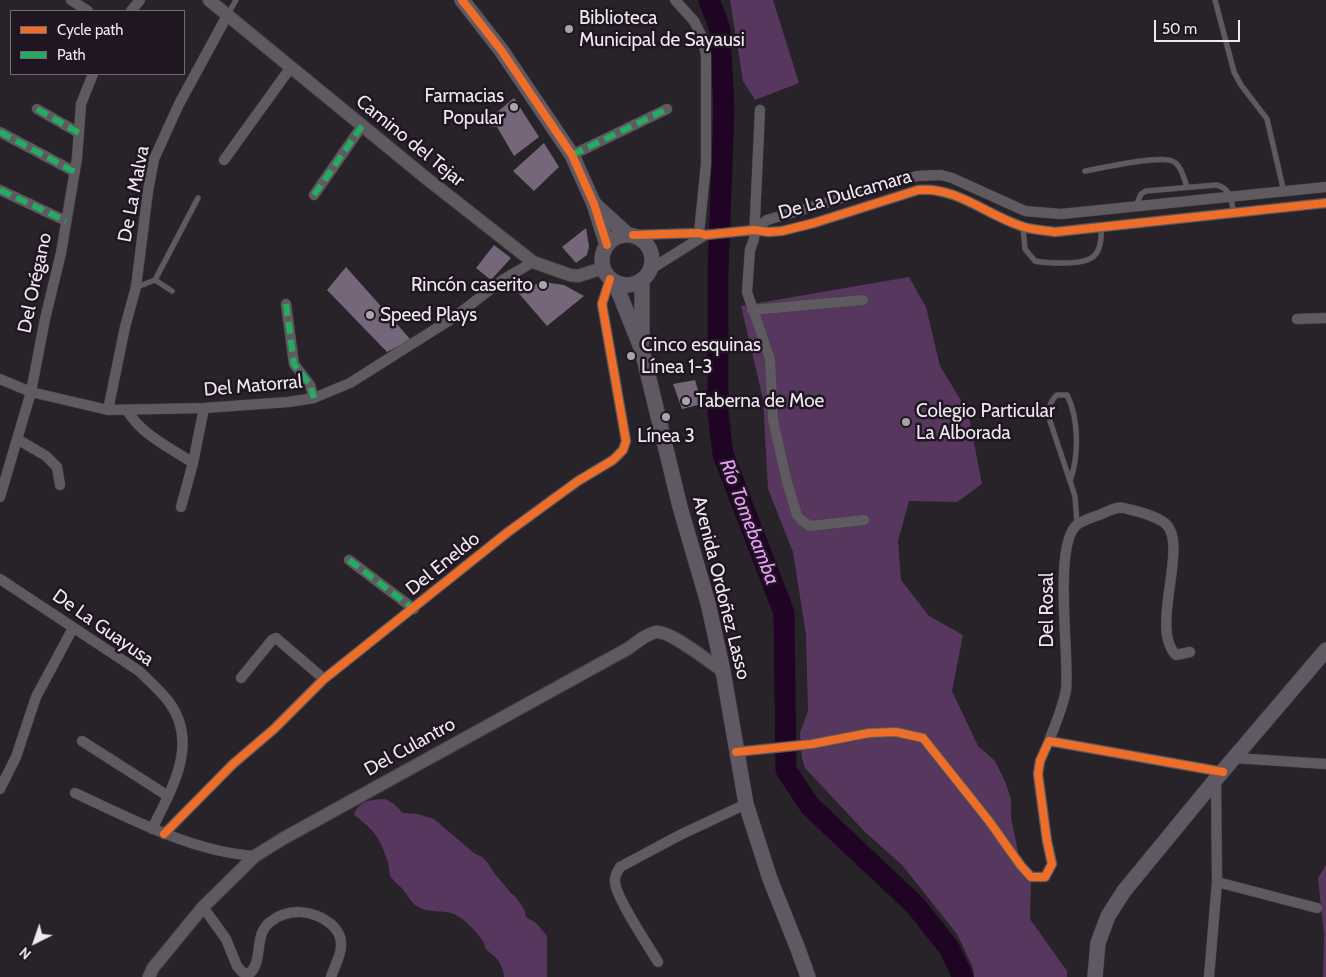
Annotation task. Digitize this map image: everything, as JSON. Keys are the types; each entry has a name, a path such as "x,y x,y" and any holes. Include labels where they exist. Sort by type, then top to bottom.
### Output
{"main road":[{"path":"462,0 501,50 572,155 594,204 607,245"},
{"path":"594,204 630,235 642,239 650,248 652,255 651,269 642,281 628,286 609,276 603,252 607,245 620,236 630,235"},
{"name":"Avenida Ordoñez Lasso","path":"609,276 642,350 680,507 708,603 723,670 746,804 770,879 808,977"},
{"name":"Avenida Ordoñez Lasso","path":"642,281 642,350"},
{"path":"1095,977 1098,943 1108,916 1124,890 1326,650"}],"street":[{"path":"71,0 86,10"},
{"path":"132,10 140,0"},
{"name":"Camino del Tejar","path":"209,0 362,126 533,262 570,275 609,276"},
{"path":"675,0 696,25 702,37 706,55 704,234"},
{"name":"De La Malva","path":"108,410 125,327 136,287 154,159 179,104 228,14"},
{"path":"224,160 291,67"},
{"name":"Del Orégano","path":"0,497 31,392 45,319 61,253 75,172 81,104 93,75"},
{"path":"37,108 79,133"},
{"path":"572,155 667,109"},
{"path":"760,110 746,285 752,310 770,359 776,436 787,482 797,515 810,526 864,520"},
{"path":"314,195 362,126"},
{"path":"0,132 75,172"},
{"name":"De La Dulcamara","path":"751,230 767,220 918,176 941,175 962,182 1025,211 1061,214 1326,187"},
{"name":"De La Dulcamara","path":"630,235 704,234 751,230 782,231 814,223 918,190 929,189 957,196 1023,227 1056,232 1326,203"},
{"path":"0,190 66,221"},
{"name":"De La Dulcamara","path":"651,269 704,234"},
{"name":"Del Matorral","path":"0,379 31,392 108,410 204,408 288,402 314,398 350,383 453,318 504,279 533,262"},
{"name":"Del Eneldo","path":"164,834 233,764 274,729 324,679 508,532 578,481 612,460 623,450 626,441 602,304 609,276"},
{"path":"752,310 862,300"},
{"path":"286,304 294,364 310,385 314,398"},
{"path":"1297,320 1326,318"},
{"path":"180,507 193,463 204,408"},
{"path":"126,410 145,430 193,463"},
{"path":"17,439 46,456 57,467 60,485"},
{"path":"1077,524 1119,507 1145,514 1166,524 1173,536 1173,563 1167,601 1168,643 1170,650 1176,655 1190,652"},
{"name":"Del Rosal","path":"736,752 812,744 869,733 896,732 923,738 989,821 1021,866 1031,877 1045,877 1052,864 1038,774 1040,761 1049,741 1066,690 1064,610 1066,544 1077,524"},
{"path":"349,560 414,609"},
{"name":"De La Guayusa","path":"0,579 139,671 159,690 170,704 181,724 182,747 180,768 152,829"},
{"path":"0,789 16,757 36,697 74,628"},
{"name":"Del Culantro","path":"149,977 153,968 203,907 256,856 292,834 606,661 643,638 656,632 669,635 723,670"},
{"path":"241,678 272,640 276,638 324,679"},
{"path":"82,741 168,796"},
{"path":"1049,741 1219,775 1217,882 1209,977"},
{"path":"1234,758 1326,764"},
{"path":"75,793 164,834 234,855 256,856"},
{"path":"658,962 619,896 614,882 620,867 680,834 746,804"},
{"path":"1217,882 1317,908"},
{"path":"203,907 226,939 237,966 242,972 249,974 256,965 258,945 262,933 269,922 290,912 306,912 321,916 338,931 342,945 331,977"}],"lane":[{"name":"De La Malva","path":"228,14 236,0"},
{"path":"1215,0 1234,72 1241,85 1267,119 1284,192"},
{"path":"1085,171 1154,160 1172,161 1179,166 1188,187"},
{"path":"1136,206 1139,196 1143,192 1220,186 1225,188 1231,196 1234,212"},
{"path":"136,287 155,280 198,198"},
{"path":"1023,227 1025,249 1035,261 1081,263 1096,254 1102,240 1101,227"},
{"path":"155,280 172,291"},
{"path":"1070,481 1075,467 1076,453 1073,406 1067,395 1057,395 1051,401 1049,409 1050,421 1065,470 1075,496 1077,524"}],"shaded area":[{"path":"730,0 773,0 799,83 755,100 743,81"},
{"path":"909,277 926,307 940,366 968,412 982,484 957,502 909,501 898,541 901,580 929,616 963,635 952,691 978,746 995,761 1005,781 1011,799 1011,818 1021,866 1031,877 1030,919 1067,971 1067,977 974,977 973,968 957,934 902,865 865,832 805,768 802,758 800,733 808,711 806,635 793,552 768,489 763,399 741,306"},
{"path":"385,799 394,804 403,813 418,814 434,819 487,862 515,896 524,909 526,917 536,923 547,936 547,977 504,977 498,960 486,949 478,935 462,919 454,914 422,908 412,902 390,875 388,862 378,839 371,829 354,815 362,804"},
{"path":"1326,865 1326,977 1323,977 1324,935 1318,878"}],"building":[{"path":"514,98 539,137 514,156 497,127 487,126 484,123"},
{"path":"544,143 559,167 534,191 513,171"},
{"path":"586,228 589,246 587,255 576,263 562,247"},
{"path":"494,245 511,258 491,280 476,268"},
{"name":"Speed Plays","path":"346,267 411,340 387,352 327,290"},
{"path":"544,282 564,285 584,296 547,326 516,290"},
{"path":"695,380 702,404 682,409 673,384"}],"waterway":[{"name":"Río Tomebamba","path":"709,0 720,29 724,109 718,272 718,413 723,454 784,613 786,770 810,806 916,906 949,948 963,977"}],"marked path":[{"path":"37,109 79,133"},
{"path":"572,155 667,109"},
{"path":"314,195 362,126"},
{"path":"0,132 75,172"},
{"path":"0,190 66,221"},
{"path":"286,304 294,364 310,385 314,398"},
{"path":"349,560 414,609"}],"cycle path":[{"path":"462,0 501,50 572,155 594,204 607,245"},
{"path":"633,235 699,233 705,235 754,230 782,231 814,223 918,190 945,192 1021,226 1055,232 1326,203"},
{"path":"164,834 233,764 274,729 324,679 508,532 578,481 613,460 623,450 626,441 602,304 610,279"},
{"path":"736,752 812,744 869,733 896,732 923,738 1031,877 1045,877 1052,864 1038,774 1040,761 1049,741 1223,772"}],"place":[{"name":"Biblioteca Municipal de Sayausi","path":"569,29"},
{"name":"Farmacias Popular","path":"514,107"},
{"name":"Rincón caserito","path":"543,285"},
{"name":"Speed Plays","path":"370,315"},
{"name":"Cinco esquinas Línea 1-3","path":"631,356"},
{"name":"Taberna de Moe","path":"686,401"},
{"name":"Línea 3","path":"666,417"},
{"name":"Colegio Particular La Alborada","path":"906,422"}]}
